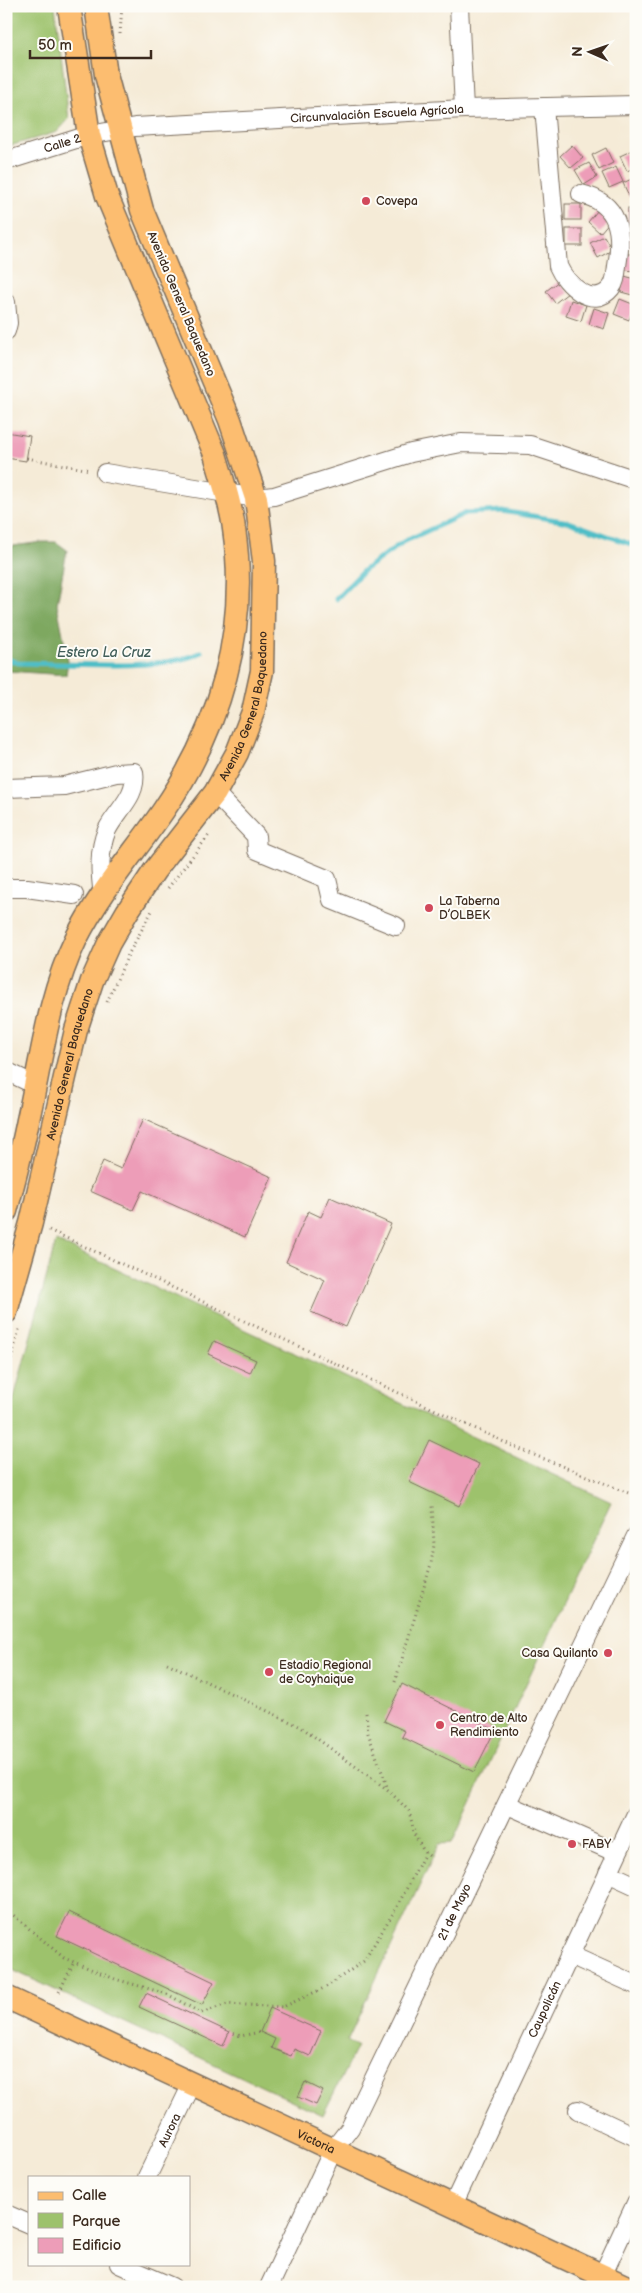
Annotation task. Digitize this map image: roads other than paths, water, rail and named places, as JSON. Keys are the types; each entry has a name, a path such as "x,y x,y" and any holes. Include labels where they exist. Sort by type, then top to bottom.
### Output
{"main road":[{"name":"Avenida General Baquedano","path":"6,1211 50,1010 58,984 76,939 103,895 191,767 207,734 223,688 233,650 238,611 238,576 234,529 227,493 214,454 107,196 89,135 69,6"},
{"name":"Avenida General Baquedano","path":"13,1318 31,1223 76,1030 92,981 109,943 127,912 156,870 222,800 237,752 253,712 262,671 264,562 256,498 230,420 142,210 106,75 96,6"},
{"name":"Victoria","path":"6,1997 452,2205 600,2281 627,2287"}],"street":[{"name":"Avenida General Baquedano","path":"106,75 107,6"},
{"path":"460,6 464,109"},
{"name":"Circunvalación Escuela Agrícola","path":"119,128 464,109 636,105"},
{"path":"544,107 558,266 572,287 590,296 600,295 606,292 614,282 620,247 619,233 616,218 607,206 599,200 581,194"},
{"name":"Calle 2","path":"6,161 89,135 119,128"},
{"path":"6,302 8,323 6,331"},
{"path":"105,473 256,498 283,494 411,453 461,443 530,445 636,480"},
{"path":"6,788 64,786 116,773 134,772 136,781 130,796 107,830 101,855 103,895"},
{"path":"222,800 256,836 257,850 327,879 332,900 396,926"},
{"path":"6,888 27,888 74,895"},
{"path":"6,1070 35,1085"},
{"name":"21 de Mayo","path":"269,2287 333,2150 350,2128 508,1805 636,1536"},
{"path":"508,1805 618,1853"},
{"name":"Caupolicán","path":"452,2205 636,1814"},
{"path":"608,1873 636,1886"},
{"path":"570,1955 636,1985"},
{"name":"Aurora","path":"148,2176 192,2084"},
{"path":"578,2110 636,2137"},
{"path":"600,2281 636,2204"},
{"path":"6,2214 28,2224"},
{"path":"124,2266 172,2287"}],"waterway":[{"name":"Estero La Cruz","path":"336,599 364,570 403,542 466,513 502,511 569,522 636,546"},
{"name":"Estero La Cruz","path":"6,659 19,663 113,665 165,662 201,652"}],"place":[{"name":"Covepa","path":"366,201"},
{"name":"La Taberna D’OLBEK","path":"429,908"},
{"name":"Casa Quilanto","path":"608,1653"},
{"name":"Estadio Regional de Coyhaique","path":"269,1672"},
{"name":"Centro de Alto Rendimiento","path":"440,1725"},
{"name":"FABY","path":"572,1844"}]}
